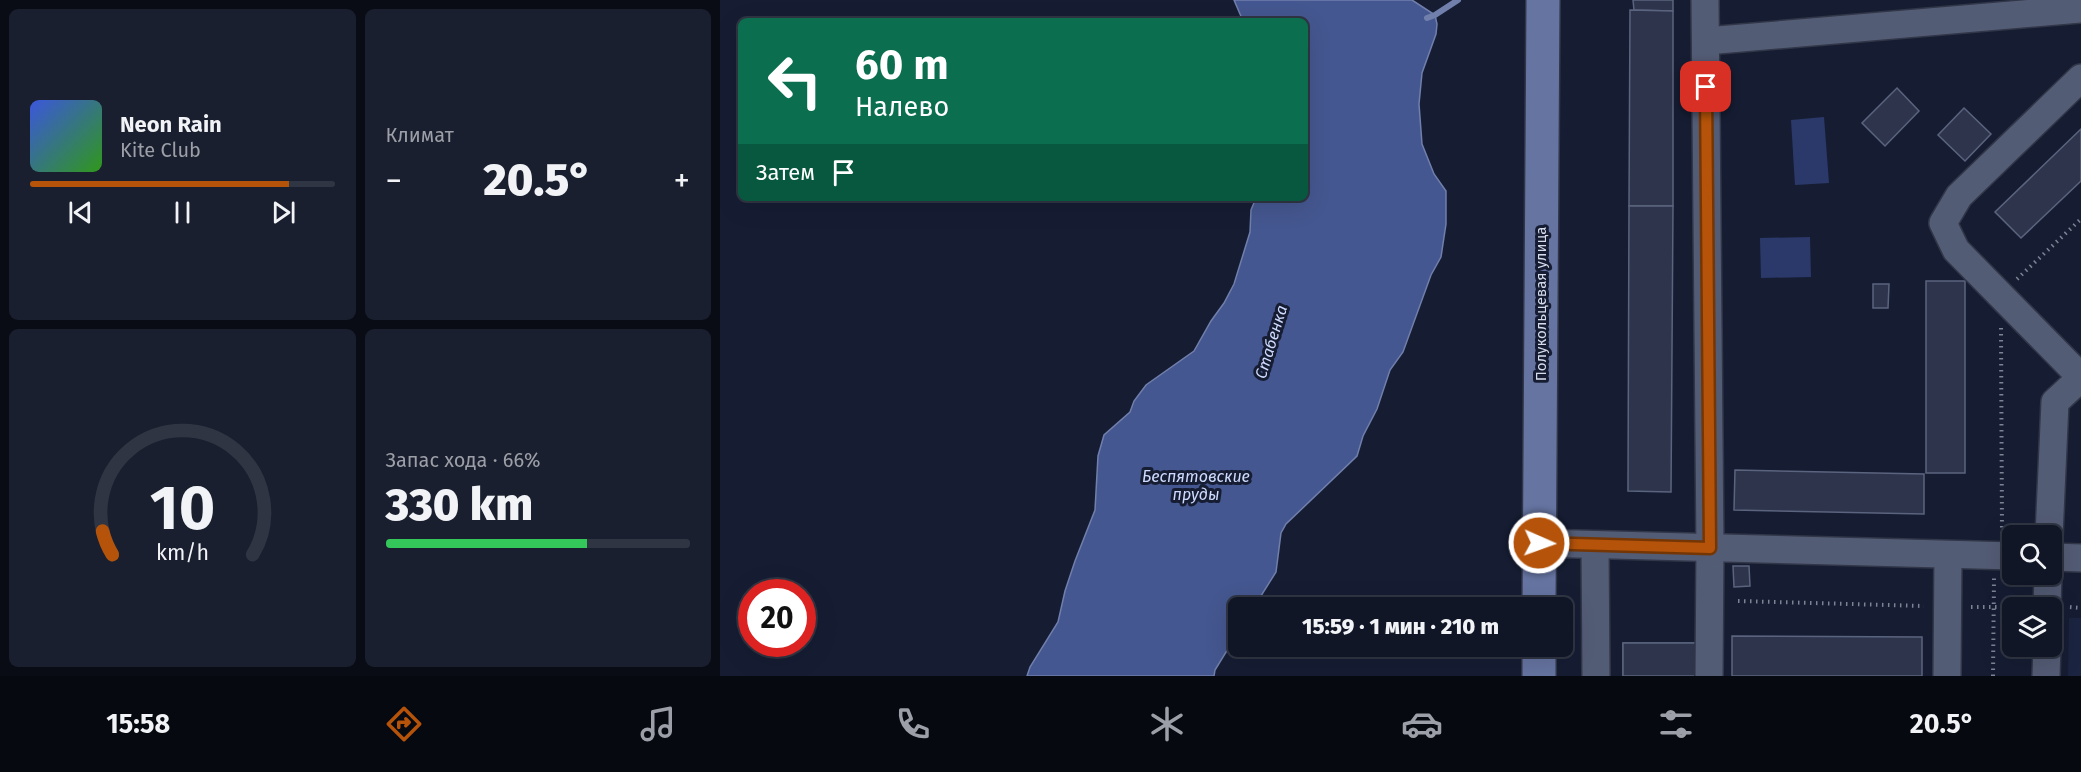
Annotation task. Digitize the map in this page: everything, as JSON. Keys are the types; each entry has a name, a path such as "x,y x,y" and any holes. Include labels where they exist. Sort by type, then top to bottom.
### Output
{"main road":[{"name":"Полукольцевая улица","path":"1539,597 1543,0"},
{"path":"1539,657 1539,676"}],"lane":[{"path":"1705,0 1709,676"},
{"path":"1706,41 2081,9"},
{"path":"2049,525 2055,402 2081,377 1956,250 1943,222 1959,196 2081,78"},
{"path":"1539,543 2002,556"},
{"path":"1595,545 1596,676"},
{"path":"1947,676 1948,555"},
{"path":"2062,557 2081,558"},
{"path":"2046,676 2047,657"}],"path":[{"path":"2002,542 2000,294 2081,219"},
{"path":"1993,676 1994,607 2002,566"},
{"path":"1738,601 2002,607"},
{"path":"2062,607 2081,608"}],"shaded area":[{"path":"1824,117 1829,183 1795,185 1791,120"},
{"path":"1810,237 1811,277 1761,278 1760,238"},
{"path":"2069,618 2081,618 2081,676 2068,676"}],"water":[{"name":"Беспятовские пруды","path":"1234,0 1412,0 1435,15 1436,34 1422,73 1419,104 1422,144 1434,174 1446,191 1446,224 1441,257 1431,275 1403,352 1390,370 1377,409 1363,436 1357,456 1286,524 1281,533 1276,572 1260,597 1228,597 1228,649 1215,670 1214,676 1027,676 1030,667 1058,622 1065,591 1095,510 1098,456 1104,435 1130,412 1134,401 1146,385 1194,351 1234,284 1250,232 1251,210 1255,201 1308,201 1308,18 1242,18"}],"building":[{"path":"1633,0 1673,0 1673,11 1634,10"},
{"path":"1630,10 1673,11 1673,206 1629,206"},
{"path":"1897,88 1919,111 1885,146 1862,123"},
{"path":"1964,108 1991,134 1965,161 1938,135"},
{"path":"2081,129 2081,181 2021,238 1995,212"},
{"path":"1629,206 1673,206 1671,492 1628,491"},
{"path":"1926,281 1965,281 1965,473 1926,473"},
{"path":"1873,284 1889,284 1888,308 1873,308"},
{"path":"1735,470 1924,474 1924,514 1734,510"},
{"path":"1733,566 1749,566 1750,586 1734,587"},
{"path":"1732,636 1922,637 1922,676 1732,676"},
{"path":"1623,643 1696,643 1696,676 1623,676"},
{"path":"1623,643 1696,643 1696,676 1623,676"}],"waterway":[{"path":"1427,18 1458,0"}],"route":[{"path":"1539,543 1710,548 1706,87"}],"water label":[{"name":"Стабенка","path":"1271,342"}]}
